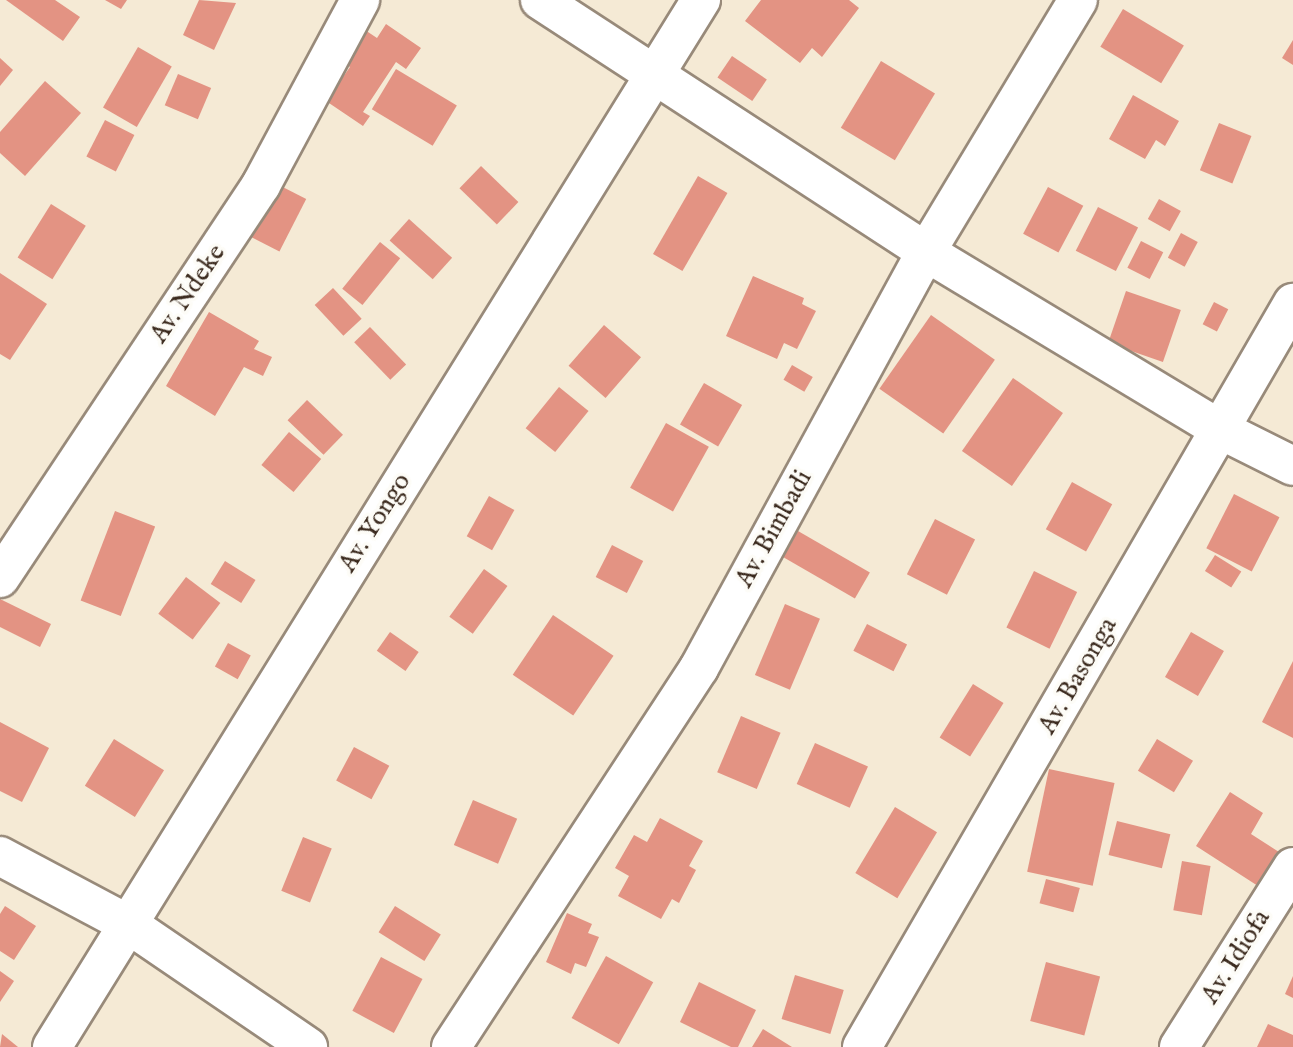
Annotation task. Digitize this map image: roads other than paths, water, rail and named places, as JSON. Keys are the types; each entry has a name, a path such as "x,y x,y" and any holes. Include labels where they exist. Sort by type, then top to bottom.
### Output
{"street":[{"name":"Av. Ndeke","path":"0,578 261,185 360,0"},
{"path":"540,0 926,252 1221,429 1293,466"},
{"name":"Av. Yongo","path":"52,1047 652,74 701,0"},
{"name":"Av. Bimbadi","path":"451,1047 699,668 926,252 1078,0"},
{"name":"Av. Basonga","path":"862,1047 1293,303"},
{"path":"0,856 128,924 308,1047"},
{"name":"Av. Idiofa","path":"1179,1047 1293,867"}]}
